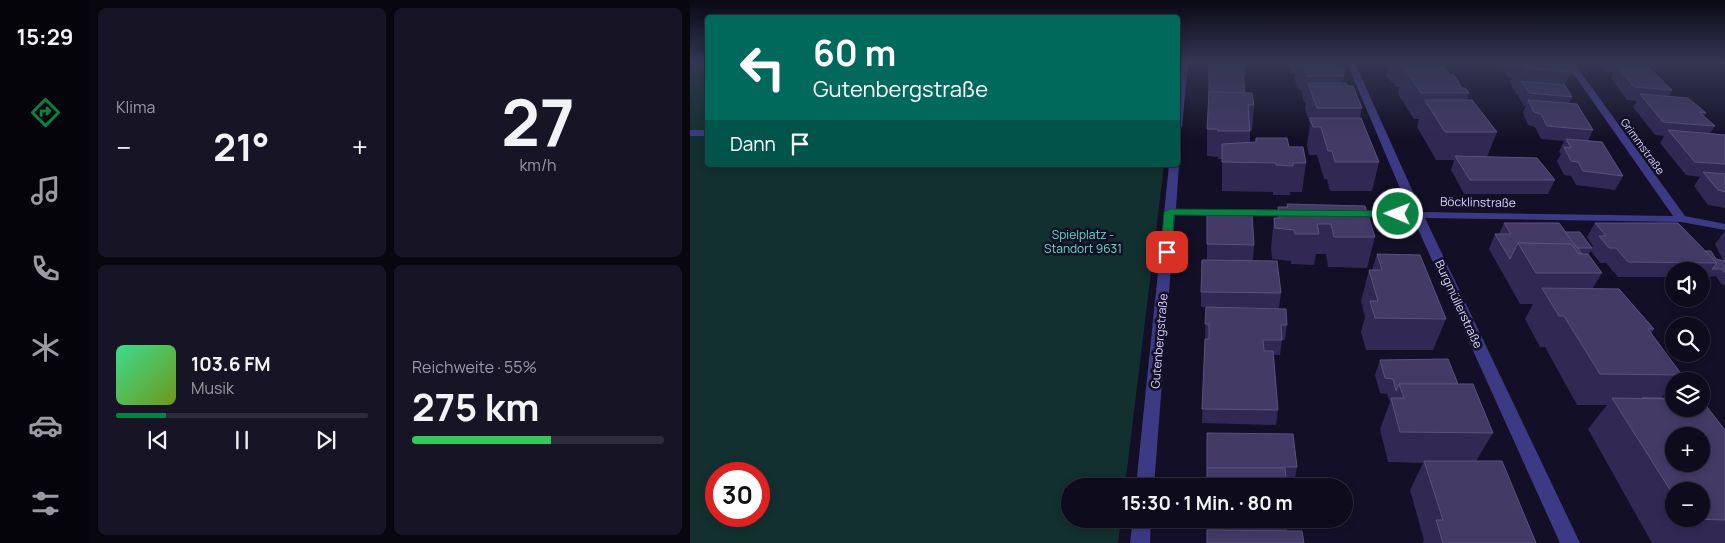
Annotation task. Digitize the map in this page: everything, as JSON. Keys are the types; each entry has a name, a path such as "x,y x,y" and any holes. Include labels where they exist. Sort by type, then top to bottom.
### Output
{"street":[{"path":"1180,106 1182,88"},
{"name":"Burgmüllerstraße","path":"1362,88 1417,214 1570,543"},
{"name":"Grimmstraße","path":"1588,88 1681,218"},
{"path":"690,133 705,134"},
{"name":"Gutenbergstraße","path":"1146,478 1174,167"},
{"path":"1170,212 1308,213"},
{"name":"Böcklinstraße","path":"1338,214 1681,218 1725,227"},
{"path":"1140,543 1141,528"}],"green space":[{"name":"Spielplatz - Standort 9631","path":"690,88 705,88 705,167 1164,167 1126,478 1061,478 1061,528 1120,528 1118,543 690,543"}],"building":[{"path":"1209,88 1245,88 1245,93 1209,92"},
{"path":"1310,88 1354,88 1362,108 1317,108"},
{"path":"1418,88 1465,88 1469,93 1421,93"},
{"path":"1526,88 1567,88 1572,97 1529,93"},
{"path":"1651,88 1670,88 1672,90"},
{"path":"1209,92 1252,93 1254,105 1248,105 1250,131 1207,129"},
{"path":"1640,94 1688,98 1706,113 1699,112 1715,126 1663,122"},
{"path":"1425,100 1472,100 1497,132 1445,132"},
{"path":"1528,100 1577,104 1593,130 1547,126 1541,114 1534,112"},
{"path":"1310,118 1361,118 1379,162 1335,162 1332,151 1328,151 1321,127 1313,127"},
{"path":"1668,130 1725,135 1725,164 1695,162"},
{"path":"1256,138 1287,138 1289,147 1303,147 1306,163 1293,163 1293,166 1276,165 1276,163 1222,162 1222,144 1256,142"},
{"path":"1566,139 1602,142 1623,176 1583,171 1578,162 1571,161 1564,147 1571,148"},
{"path":"1455,156 1537,158 1555,180 1470,180"},
{"path":"1703,172 1725,174 1725,192 1718,190"},
{"path":"1287,204 1365,206 1375,237 1334,237 1331,224 1317,224 1319,234 1295,234 1294,230 1275,228 1274,218 1280,218 1278,207 1288,207"},
{"path":"1207,213 1252,213 1254,245 1207,244"},
{"path":"1504,223 1559,223 1582,254 1579,254 1571,244 1518,243 1510,259 1495,234 1511,234"},
{"path":"1595,223 1678,223 1717,263 1628,262 1616,248 1609,248 1599,236 1606,236"},
{"path":"1565,232 1580,232 1592,248 1577,248"},
{"path":"1518,243 1571,244 1579,254 1588,254 1602,273 1536,273"},
{"path":"1705,251 1711,251 1716,259 1725,261 1725,273 1722,269 1712,269 1717,263"},
{"path":"1377,254 1420,255 1446,319 1375,318 1370,301 1378,301 1369,270 1382,270"},
{"path":"1202,260 1277,261 1281,293 1201,292"},
{"path":"1542,288 1619,289 1654,329 1648,329 1665,352 1665,362 1672,362 1680,372 1665,372 1665,375 1600,374 1564,316 1559,316"},
{"path":"1206,307 1286,309 1287,325 1281,325 1282,340 1263,340 1264,351 1273,351 1278,410 1202,409 1205,339 1209,339 1209,324 1205,324"},
{"path":"1448,359 1458,384 1399,384 1396,391 1393,379 1385,378 1380,360"},
{"path":"1399,384 1473,384 1493,433 1400,432 1391,398 1404,398"},
{"path":"1612,398 1665,399 1665,417 1710,417 1710,411 1725,430 1725,520 1710,520 1710,482 1665,482"},
{"path":"1207,433 1293,434 1297,467 1207,468"},
{"path":"1424,461 1502,461 1536,543 1443,543 1436,520 1443,520"},
{"path":"1207,468 1285,468 1286,478 1207,478"},
{"path":"1207,530 1302,531 1304,543 1207,543"}],"route":[{"path":"1167,252 1170,212 1398,214"}]}
